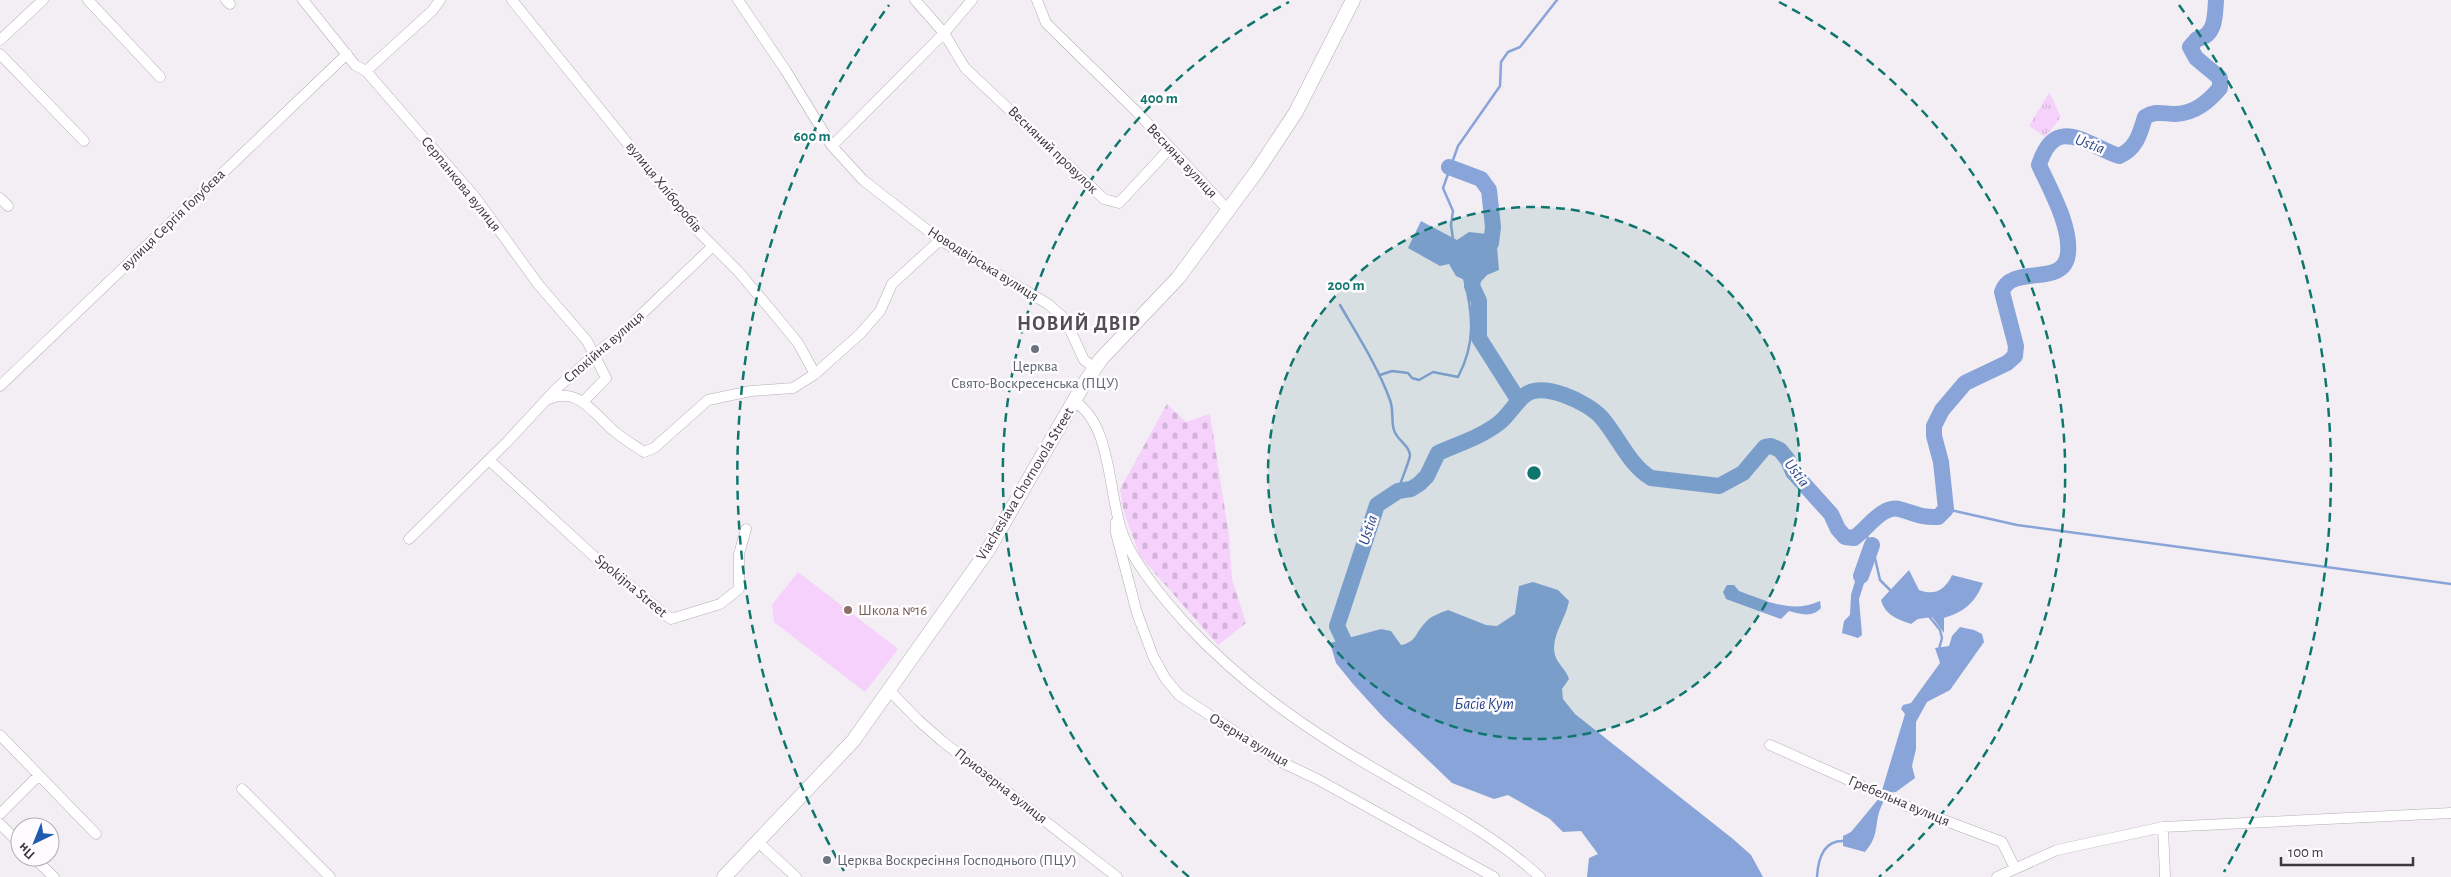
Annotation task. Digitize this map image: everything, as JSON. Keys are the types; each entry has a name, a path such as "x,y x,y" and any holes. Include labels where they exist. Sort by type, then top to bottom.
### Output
{"main road":[{"name":"Viacheslava Chornovola Street","path":"724,877 842,755 889,690 988,550 1095,368 1117,340 1178,278 1296,112 1354,0"}],"street":[{"path":"0,40 43,0"},
{"path":"88,0 160,77"},
{"name":"Серпанкова вулиця","path":"303,0 355,65 366,71 474,197 538,284 587,341 606,378 583,402"},
{"path":"366,71 432,11 440,0"},
{"name":"вулиця Хліборобів","path":"512,0 699,232 738,271 776,314 798,343 815,374"},
{"name":"Новодвірська вулиця","path":"738,0 786,71 832,146 863,180 940,240 1048,304 1065,319 1084,360 1095,368"},
{"path":"916,0 944,33"},
{"path":"832,146 944,33 972,0"},
{"name":"Весняна вулиця","path":"1037,0 1046,23 1137,112 1228,210"},
{"name":"Весняний провулок","path":"944,33 965,68 1104,199 1119,203 1170,148"},
{"path":"0,54 84,141"},
{"name":"вулиця Сергія Голубєва","path":"0,386 347,54"},
{"path":"0,198 8,206"},
{"path":"815,374 860,334 880,311 892,284 940,240"},
{"name":"Спокійна вулиця","path":"410,539 549,399 556,389 624,331 713,246"},
{"name":"Спокійна вулиця","path":"583,402 616,433 644,452 654,448 708,400 751,391 793,388 815,374"},
{"path":"549,399 561,394 583,402"},
{"path":"1074,401 1086,408 1101,442 1112,484 1116,511 1128,546 1162,594 1188,625 1258,692 1314,732 1491,838 1540,877"},
{"name":"Spokijna Street","path":"489,460 598,560 671,619 720,604 740,589 739,554 746,529"},
{"name":"Озерна вулиця","path":"1116,511 1116,533 1137,612 1153,656 1165,678 1179,695 1281,762 1317,778 1494,877"},
{"name":"Приозерна вулиця","path":"889,690 918,720 942,741 1117,877"},
{"path":"0,735 96,834"},
{"name":"Гребельна вулиця","path":"1770,745 1878,794 2002,842 2015,868"},
{"path":"0,814 39,775"},
{"path":"242,788 330,877"},
{"path":"1997,877 2057,850 2163,827 2451,813"},
{"path":"0,824 10,834"},
{"path":"2163,827 2165,877"},
{"path":"757,841 796,877"},
{"path":"44,867 54,877"}],"green space":[{"path":"2049,93 2061,117 2045,137 2029,126"},
{"path":"1167,404 1186,422 1210,414 1229,536 1232,579 1246,623 1218,645 1140,556 1124,513 1120,489"},
{"path":"798,572 898,649 865,692 774,622 772,605"}],"water":[{"path":"1421,221 1457,240 1469,232 1496,235 1499,270 1487,275 1477,286 1456,276 1449,264 1440,266 1408,248"},
{"path":"1863,554 1872,558 1859,599 1862,635 1858,638 1842,633 1844,621 1850,615 1851,595"},
{"path":"1909,570 1919,590 1925,592 1935,592 1943,588 1952,575 1983,583 1968,606 1944,618 1944,633 1932,617 1918,619 1911,624 1892,616 1885,609 1881,600"},
{"name":"Басів Кут","path":"1533,582 1558,590 1569,601 1556,635 1554,648 1556,658 1569,679 1562,689 1563,699 1575,714 1751,855 1763,877 1587,877 1589,858 1598,854 1581,831 1563,832 1550,819 1508,795 1494,799 1452,783 1383,717 1336,663 1330,643 1381,629 1391,631 1401,645 1406,644 1412,640 1426,621 1448,610 1486,625 1497,626 1515,614 1519,586"},
{"path":"1727,585 1734,585 1739,591 1779,605 1799,606 1820,601 1821,608 1810,614 1789,611 1781,619 1726,599 1723,592"},
{"path":"1960,627 1982,634 1984,642 1950,690 1927,702 1916,722 1916,749 1912,766 1915,778 1896,792 1889,793 1879,813 1873,840 1865,852 1843,846 1843,836 1851,832 1880,797 1905,714 1901,709 1903,705 1911,703 1940,663 1935,648 1949,646 1952,636"}],"waterway":[{"path":"1453,239 1451,225 1453,211 1443,188 1458,146 1500,86 1501,62 1508,52 1520,47 1557,0"},
{"name":"Ustia","path":"1353,660 1337,626 1377,505 1398,491 1411,489 1419,484 1427,476 1438,453 1492,428 1503,420 1521,398 1533,391 1553,392 1586,405 1601,417 1636,465 1651,478 1719,486 1743,473 1765,447 1771,446 1780,450 1788,460 1793,472 1831,514 1838,529 1845,537 1854,538 1880,514 1893,509 1922,516 1938,517 1946,509 1941,462 1934,436 1934,426 1942,410 1965,383 2007,363 2015,356 2016,346 2002,292 2007,283 2026,276 2048,274 2058,270 2065,264 2068,253 2066,231 2054,196 2039,165 2046,149 2053,140 2062,137 2072,137 2119,156 2133,145 2139,135 2145,117 2156,113 2183,113 2201,106 2211,98 2220,88 2220,78 2196,58 2190,47 2197,39 2208,34 2211,29 2215,18 2216,0"},
{"path":"1449,167 1481,179 1489,190 1493,227 1491,243 1475,267 1472,286 1479,301 1479,338 1519,401"},
{"path":"1380,375 1392,371 1408,373 1412,378 1419,380 1433,372 1458,377 1468,352 1471,328 1471,316 1464,278"},
{"path":"1340,305 1380,376 1391,404 1394,430 1409,451 1410,458 1398,491"},
{"path":"1946,509 2017,525 2451,584"},
{"path":"1864,532 1872,545 1880,580 1892,592"},
{"path":"1861,576 1872,545"},
{"path":"1928,615 1940,630 1942,638 1939,649"},
{"path":"1817,877 1820,857 1826,847 1844,841"}],"place":[{"name":"Церква Свято-Воскресенська (ПЦУ)","path":"1035,349"},
{"name":"Школа №16","path":"848,610"},
{"name":"Церква Воскресіння Господнього (ПЦУ)","path":"827,860"}],"district":[{"name":"НОВИЙ ДВІР","path":"1079,324"}]}
